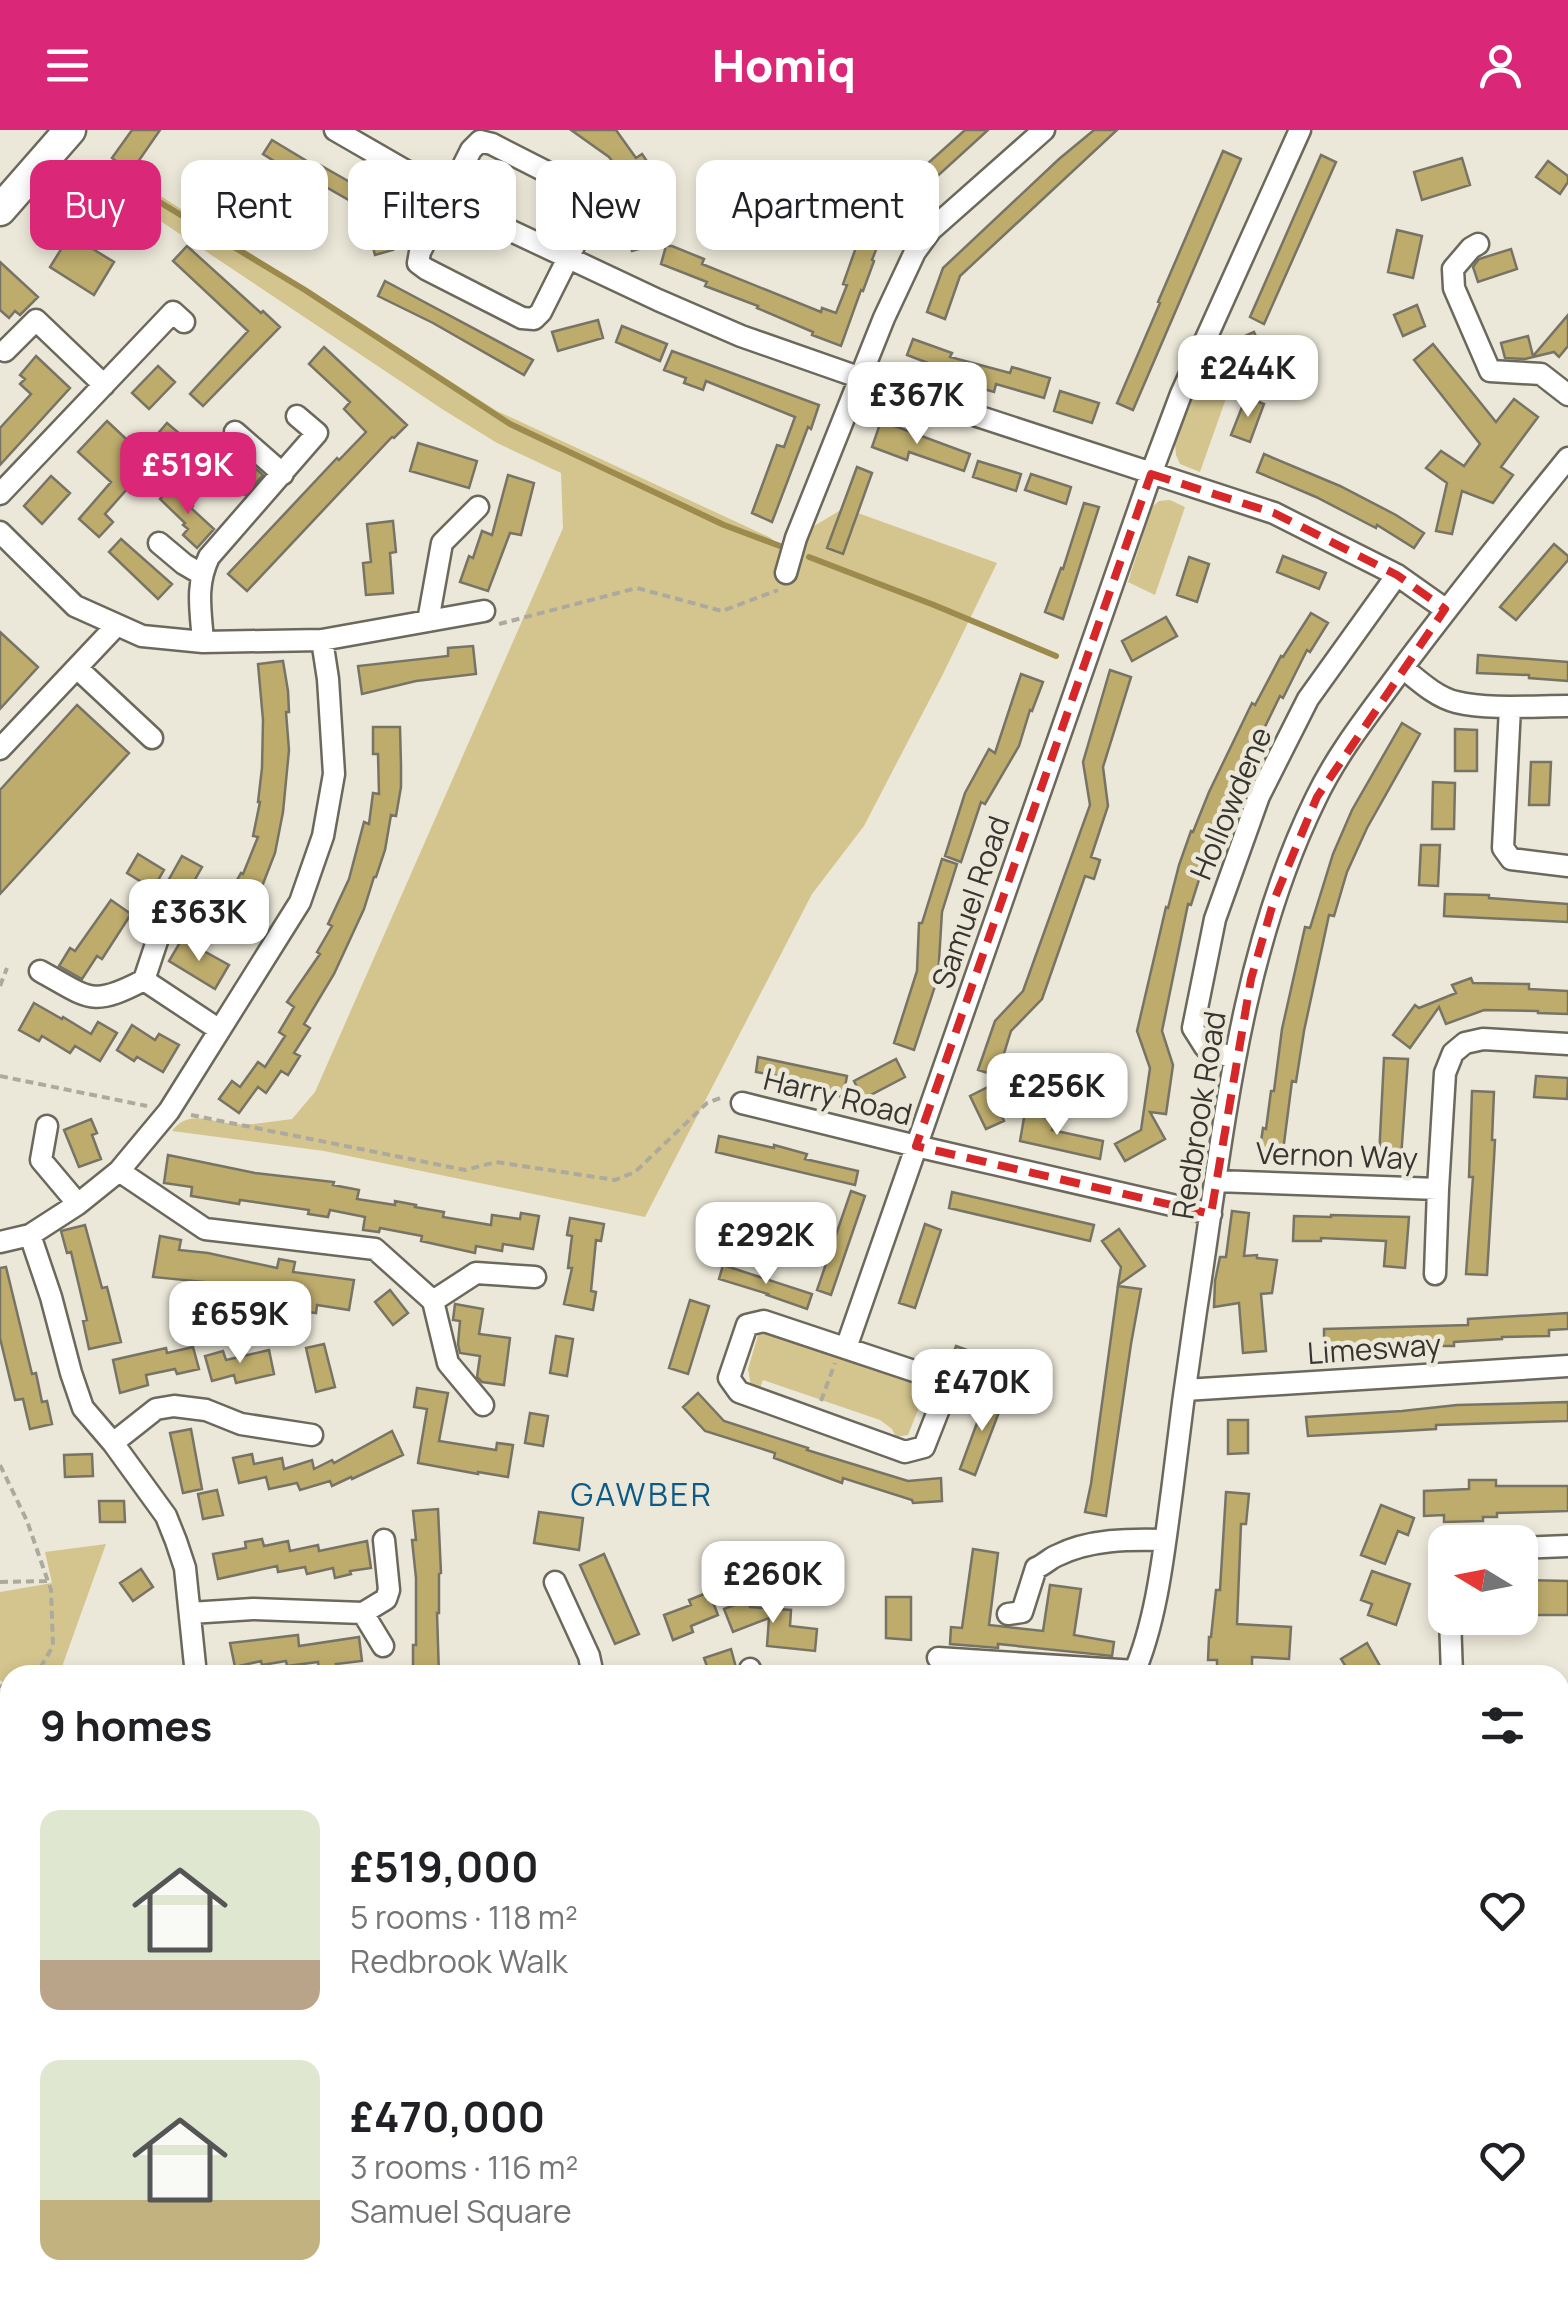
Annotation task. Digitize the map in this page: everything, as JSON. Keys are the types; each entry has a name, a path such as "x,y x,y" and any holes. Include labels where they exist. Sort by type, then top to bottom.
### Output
{"highway":[{"path":"0,210 64,138"}],"street":[{"path":"335,130 386,160"},
{"path":"786,573 796,538 884,318 916,252 932,230 1044,130"},
{"name":"Samuel Road","path":"843,1348 1151,474 1182,394 1300,130"},
{"path":"421,250 418,263 426,269 522,318 534,320 592,210 593,198 584,191 492,144 480,142 466,160"},
{"path":"516,232 740,336 1274,513 1397,575 1446,609"},
{"path":"1478,244 1454,269 1454,288 1490,372 1541,374 1568,396"},
{"path":"0,494 173,312 184,322"},
{"path":"6,352 36,320 104,385"},
{"path":"204,642 201,574 209,558 316,434 297,416"},
{"path":"235,432 282,474"},
{"name":"Redbrook Road","path":"1136,1665 1151,1615 1165,1540 1235,1059 1251,979 1274,900 1317,797 1363,721 1446,609 1568,458"},
{"path":"428,621 442,543 478,507"},
{"path":"0,532 75,606 142,636 204,642 322,640 484,611"},
{"path":"160,543 201,574"},
{"name":"Hollowdene","path":"1235,1059 1205,1047 1193,1028 1215,919 1260,796 1308,699 1397,575"},
{"path":"0,750 117,624"},
{"path":"0,1242 30,1235 119,1171 168,1111 300,902 323,836 334,774 322,640"},
{"path":"77,668 152,738"},
{"path":"1403,668 1427,688 1455,702 1568,706"},
{"path":"1510,706 1503,848 1510,859 1568,866"},
{"path":"40,970 85,996 118,994 144,980 165,917"},
{"path":"144,980 218,1029"},
{"name":"Vernon Way","path":"1216,1181 1438,1189 1444,1073 1453,1053 1464,1043 1483,1040 1568,1044"},
{"name":"Harry Road","path":"742,1103 1212,1214"},
{"path":"47,1126 41,1160 78,1204"},
{"path":"119,1171 205,1230 375,1249 433,1301 448,1363 483,1405"},
{"path":"1435,1274 1438,1189"},
{"path":"30,1235 83,1408 166,1516 185,1568 195,1665"},
{"path":"433,1301 476,1273 535,1277"},
{"path":"764,1320 843,1348 932,1378 944,1396 924,1447 905,1452 738,1392 730,1378 747,1324 764,1320"},
{"name":"Limesway","path":"1184,1390 1568,1366"},
{"path":"113,1443 156,1409 174,1406 206,1410 242,1424 312,1434"},
{"path":"190,1613 253,1609 364,1613 386,1599 389,1590 384,1540"},
{"path":"1008,1614 1022,1612 1036,1568 1052,1557 1098,1543 1165,1540"},
{"path":"1538,1547 1568,1546"},
{"path":"554,1582 591,1665"},
{"path":"364,1613 383,1646"},
{"path":"1451,1635 1452,1665"},
{"path":"938,1658 1029,1665"}],"path":[{"path":"484,611 487,628 637,588 722,611 778,591 786,573"},
{"path":"0,986 7,968"},
{"path":"0,1076 465,1170 496,1162 616,1180 635,1172 708,1103 725,1096 742,1103"},
{"path":"814,1419 843,1348"},
{"path":"0,1464 27,1521 50,1590 53,1646 42,1665"},
{"path":"0,1582 48,1581"}],"highlighted area":[{"path":"1151,474 1274,513 1397,575 1445,609 1317,797 1274,900 1251,979 1211,1214 916,1146"}],"shaded area":[{"path":"161,196 181,209 181,235 161,221"},
{"path":"204,250 245,250 497,411 781,546 844,508 997,563 864,826 812,894 645,1217 324,1151 172,1131 185,1120 193,1119 255,1124 292,1119 315,1092 563,528 561,473 497,443"},
{"path":"1200,374 1230,387 1200,472 1180,464 1175,444"},
{"path":"1170,500 1185,507 1155,595 1128,582 1152,507 1159,501"},
{"path":"767,1330 928,1385 908,1435 896,1437 880,1420 763,1380 759,1391 751,1386 748,1369 759,1332"},
{"path":"106,1544 63,1665 0,1665 0,1592 52,1583 45,1552"}],"building":[{"path":"132,130 160,130 139,160 112,158"},
{"path":"571,130 616,130 636,158 642,154 646,160 609,157"},
{"path":"965,130 988,130 939,175 939,160 932,160"},
{"path":"1094,130 1117,130 960,276 945,319 927,312 943,268"},
{"path":"272,140 305,160 272,160 263,154"},
{"path":"1223,151 1241,159 1133,410 1117,403"},
{"path":"1321,155 1336,162 1264,324 1250,317"},
{"path":"1462,158 1470,185 1422,200 1414,172"},
{"path":"1548,161 1568,176 1560,194 1536,177"},
{"path":"328,170 348,181 348,200 328,188"},
{"path":"1397,230 1422,236 1413,278 1388,272"},
{"path":"676,248 704,259 702,264 821,312 822,308 836,313 847,285 843,284 855,250 876,250 841,346 661,264 665,250"},
{"path":"1511,249 1517,269 1478,282 1473,267 1479,259"},
{"path":"61,250 94,250 114,262 94,295 50,267"},
{"path":"183,250 191,250 280,327 203,406 190,394 248,331 173,261"},
{"path":"0,262 38,297 20,315 15,311 9,318 0,310"},
{"path":"385,281 533,360 524,375 378,296"},
{"path":"1417,305 1425,326 1403,336 1394,315"},
{"path":"1568,315 1568,346 1559,357 1554,352 1525,359 1505,358 1501,343 1528,336 1533,356"},
{"path":"598,320 603,338 558,351 552,332"},
{"path":"622,326 667,344 660,361 616,342"},
{"path":"1254,332 1271,368 1253,377 1236,340"},
{"path":"913,339 952,353 950,357 1010,373 1012,367 1050,378 1044,398 996,384 994,392 955,381 957,374 907,355"},
{"path":"1433,344 1496,422 1514,399 1538,417 1501,467 1513,475 1493,503 1462,491 1452,534 1436,531 1447,483 1426,468 1441,451 1464,466 1480,444 1414,360"},
{"path":"324,347 407,425 247,591 228,574 366,432 344,409 350,402 309,364"},
{"path":"672,351 819,405 772,522 752,513 777,445 784,447 795,417 706,381 703,390 684,383 686,378 664,370"},
{"path":"36,356 70,388 0,465 0,428 31,394 20,384 25,379 20,375"},
{"path":"158,366 175,382 149,409 132,393"},
{"path":"1060,391 1099,403 1092,423 1054,411"},
{"path":"1246,397 1264,404 1250,442 1231,435"},
{"path":"107,421 141,453 167,423 180,434 160,456 167,462 152,479 143,471 105,514 113,522 99,537 79,519 111,482 78,452"},
{"path":"881,421 970,454 964,471 909,452 907,460 872,447"},
{"path":"214,441 239,464 243,466 247,461 263,475 245,495 202,454"},
{"path":"418,443 477,461 469,488 410,471"},
{"path":"1264,454 1340,486 1424,533 1414,548 1377,525 1376,528 1257,472"},
{"path":"978,461 1021,474 1016,491 973,477"},
{"path":"857,467 872,473 843,554 827,548"},
{"path":"1031,474 1071,487 1066,504 1025,490"},
{"path":"508,475 534,483 521,535 510,533 488,591 460,582 482,531 492,535"},
{"path":"51,476 70,493 42,524 24,506"},
{"path":"172,486 214,529 197,548 183,535 188,529 185,523 160,499"},
{"path":"1084,503 1099,507 1063,619 1045,612"},
{"path":"393,521 393,593 366,595 363,563 371,562 367,524"},
{"path":"121,539 172,584 158,599 109,552"},
{"path":"1554,544 1568,560 1516,620 1500,607"},
{"path":"1283,556 1326,573 1319,589 1277,572"},
{"path":"1189,557 1209,564 1197,602 1177,595"},
{"path":"1311,613 1328,623 1310,652 1307,650 1255,747 1252,745 1227,799 1230,800 1219,830 1215,829 1191,905 1188,904 1162,1031 1173,1065 1166,1114 1150,1112 1165,1139 1125,1161 1115,1144 1141,1130 1150,1068 1137,1031 1179,865 1191,831 1252,703 1255,705 1281,656"},
{"path":"1166,617 1177,636 1132,661 1122,641"},
{"path":"0,632 38,667 0,709"},
{"path":"473,646 476,674 416,681 362,694 358,666 448,656 448,648"},
{"path":"1478,655 1568,662 1568,681 1477,673"},
{"path":"283,661 289,750 283,812 275,853 261,889 238,929 220,918 236,894 231,891 243,874 258,837 253,836 260,802 263,720 258,664"},
{"path":"1110,670 1131,677 1103,767 1108,806 1091,857 1100,860 1094,879 1085,876 1042,999 1011,1031 997,1076 978,1070 995,1021 1023,991 1090,805 1083,762"},
{"path":"1021,674 1043,682 1019,746 985,804 981,802 961,862 945,856 965,793 989,749 995,753"},
{"path":"77,705 129,753 0,894 0,790"},
{"path":"1402,723 1420,734 1367,828 1347,872 1334,916 1329,915 1296,1082 1292,1081 1282,1159 1259,1155 1305,927 1310,928 1333,854 1352,810"},
{"path":"373,727 400,727 401,765 396,816 391,815 376,877 334,974 304,1024 310,1028 294,1053 300,1056 288,1075 281,1071 266,1093 258,1087 239,1113 219,1099 232,1081 240,1087 258,1062 265,1067 285,1036 279,1032 294,1007 287,1002 320,954 317,952 332,926 328,924 349,879 364,822 369,824 373,793 379,794"},
{"path":"1455,729 1477,730 1477,771 1455,771"},
{"path":"1531,762 1551,762 1549,805 1529,805"},
{"path":"1433,782 1455,783 1454,829 1432,829"},
{"path":"1421,845 1440,845 1438,886 1419,885"},
{"path":"138,854 164,870 153,889 127,873"},
{"path":"182,856 202,867 188,892 168,881"},
{"path":"942,859 957,864 942,912 938,977 914,1050 894,1043 917,971 919,923"},
{"path":"1445,894 1568,904 1568,922 1444,916"},
{"path":"111,900 131,914 102,959 97,956 82,979 59,966 70,948 75,951"},
{"path":"182,939 229,965 215,989 169,961"},
{"path":"1471,978 1473,983 1529,984 1529,989 1568,991 1568,1014 1484,1010 1446,1024 1439,1007 1410,1048 1393,1035 1415,1005 1419,1008 1456,993 1452,985"},
{"path":"34,1003 91,1034 98,1022 117,1033 100,1061 75,1046 70,1053 42,1036 39,1041 19,1030"},
{"path":"132,1025 155,1040 159,1034 179,1045 163,1072 117,1050"},
{"path":"758,1057 847,1076 843,1097 809,1089 810,1082 756,1072"},
{"path":"1384,1058 1408,1059 1401,1158 1379,1157"},
{"path":"896,1059 905,1077 863,1099 854,1081"},
{"path":"1536,1076 1568,1078 1567,1099 1534,1097"},
{"path":"988,1087 1004,1121 986,1129 970,1096"},
{"path":"1472,1091 1494,1092 1487,1275 1466,1274 1473,1177 1469,1177"},
{"path":"1025,1112 1055,1120 1052,1130 1103,1141 1100,1159 1020,1141"},
{"path":"91,1119 101,1159 79,1167 64,1130"},
{"path":"719,1136 774,1145 807,1154 805,1159 858,1171 855,1185 716,1152"},
{"path":"168,1155 255,1173 334,1182 333,1185 359,1190 357,1199 416,1205 444,1212 443,1217 491,1225 492,1215 520,1219 521,1213 539,1216 533,1249 503,1244 502,1251 476,1246 475,1253 421,1241 422,1236 380,1228 379,1232 363,1230 365,1217 330,1210 328,1217 308,1214 309,1210 191,1196 192,1187 164,1183"},
{"path":"851,1191 865,1196 831,1295 817,1290"},
{"path":"952,1192 1094,1225 1090,1241 949,1208"},
{"path":"1232,1211 1249,1213 1244,1256 1277,1260 1272,1293 1261,1294 1266,1351 1243,1353 1239,1303 1214,1307 1215,1281 1220,1257 1226,1257"},
{"path":"1294,1216 1409,1217 1405,1268 1384,1266 1386,1241 1293,1241"},
{"path":"570,1218 604,1224 601,1241 596,1240 593,1310 564,1304 572,1268 568,1268"},
{"path":"925,1224 941,1230 915,1308 899,1303"},
{"path":"85,1225 121,1342 89,1349 83,1321 87,1320 71,1252 67,1253 61,1231"},
{"path":"1119,1229 1145,1266 1118,1285 1121,1267 1102,1241"},
{"path":"160,1236 181,1240 179,1250 277,1268 279,1259 295,1262 293,1272 354,1280 349,1310 317,1305 316,1313 301,1311 303,1298 153,1277"},
{"path":"723,1265 812,1294 807,1309 719,1279"},
{"path":"6,1267 32,1374 36,1373 52,1424 30,1429 23,1399 15,1400 0,1338 0,1268"},
{"path":"1118,1286 1141,1289 1106,1516 1085,1512"},
{"path":"390,1290 408,1313 393,1325 375,1302"},
{"path":"690,1300 709,1306 688,1374 669,1368"},
{"path":"455,1304 483,1309 479,1334 510,1338 504,1385 482,1382 477,1377 480,1356 460,1353 460,1321 453,1320"},
{"path":"1568,1313 1568,1329 1549,1330 1549,1336 1454,1342 1454,1346 1324,1352 1324,1329 1468,1325 1468,1319"},
{"path":"556,1336 573,1339 567,1376 550,1373"},
{"path":"324,1344 335,1387 316,1392 306,1348"},
{"path":"956,1346 997,1361 991,1378 950,1362"},
{"path":"193,1347 199,1369 146,1375 148,1385 120,1393 113,1360 166,1348 167,1353"},
{"path":"269,1350 274,1374 236,1383 234,1375 212,1381 205,1356 223,1351 226,1360"},
{"path":"417,1388 448,1393 439,1441 496,1450 497,1443 513,1445 508,1477 418,1463 427,1409 414,1407"},
{"path":"698,1393 724,1421 908,1481 941,1478 942,1501 913,1503 843,1478 842,1483 774,1458 775,1453 705,1431 683,1407"},
{"path":"988,1393 1004,1399 975,1475 960,1469"},
{"path":"1568,1402 1568,1421 1436,1425 1436,1429 1403,1431 1308,1436 1306,1417 1457,1405"},
{"path":"530,1413 548,1416 543,1446 525,1443"},
{"path":"1228,1420 1248,1420 1248,1453 1228,1454"},
{"path":"191,1429 202,1489 183,1493 170,1433"},
{"path":"392,1431 403,1455 332,1486 330,1481 300,1490 297,1483 269,1489 266,1477 239,1483 233,1458 252,1454 254,1464 282,1458 284,1469 312,1460 314,1469 332,1460 334,1463"},
{"path":"92,1454 93,1476 65,1477 64,1455"},
{"path":"1469,1480 1496,1480 1496,1486 1568,1486 1568,1511 1497,1513 1497,1517 1483,1517 1483,1521 1444,1522 1444,1515 1424,1516 1424,1491 1469,1489"},
{"path":"217,1490 223,1515 203,1519 198,1494"},
{"path":"1226,1492 1249,1494 1246,1524 1241,1524 1237,1624 1291,1627 1289,1659 1252,1657 1252,1665 1217,1665 1217,1660 1208,1660 1216,1590 1220,1590"},
{"path":"99,1501 124,1501 125,1522 100,1522"},
{"path":"1381,1505 1414,1518 1408,1535 1398,1531 1385,1564 1361,1555"},
{"path":"438,1509 439,1665 413,1665 413,1511"},
{"path":"539,1512 583,1518 579,1550 534,1543"},
{"path":"262,1539 264,1546 288,1541 290,1551 318,1545 319,1551 367,1541 371,1568 335,1578 333,1568 307,1574 305,1567 278,1572 277,1566 218,1579 213,1554 246,1548 245,1542"},
{"path":"973,1549 998,1553 989,1625 1043,1631 1050,1585 1081,1589 1074,1635 1114,1642 1112,1656 998,1644 998,1648 950,1644 951,1627 962,1628"},
{"path":"604,1554 639,1634 615,1644 580,1565"},
{"path":"141,1569 153,1587 133,1601 120,1583"},
{"path":"1372,1571 1410,1584 1396,1625 1368,1615 1372,1604 1361,1600"},
{"path":"1538,1580 1568,1581 1568,1615 1538,1615"},
{"path":"709,1592 718,1615 691,1626 693,1632 673,1640 664,1615 691,1605 689,1600"},
{"path":"886,1597 911,1597 911,1640 886,1638"},
{"path":"747,1600 750,1607 791,1610 790,1626 817,1629 815,1651 767,1646 769,1618 733,1632 724,1609"},
{"path":"298,1635 299,1646 359,1637 362,1661 336,1665 287,1665 286,1661 262,1665 261,1661 235,1665 230,1643"},
{"path":"1367,1643 1379,1665 1345,1665 1341,1659"},
{"path":"731,1649 735,1665 706,1665 704,1658"}],"waterway":[{"path":"161,203 305,290 510,424 724,525 780,546"},
{"path":"809,557 1056,656"}],"district":[{"name":"GAWBER","path":"642,1494"}]}
